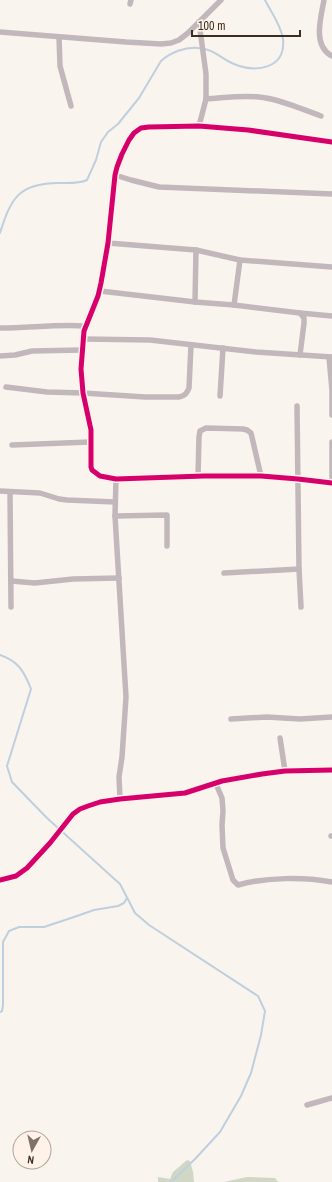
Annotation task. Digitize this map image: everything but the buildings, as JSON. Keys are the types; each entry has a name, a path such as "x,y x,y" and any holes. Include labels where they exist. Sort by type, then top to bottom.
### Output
{"street":[{"path":"0,32 161,44 179,40 221,0"},
{"path":"324,0 319,32 320,40 324,50 332,56"},
{"path":"199,22 206,74 206,99 199,126"},
{"path":"60,37 60,66 71,106"},
{"path":"206,99 248,96 263,97 321,116"},
{"path":"332,142 248,130 199,126 141,128 134,133 122,154 115,175 108,243 100,291 86,326 83,339 81,369 83,393 90,424 90,462 92,470 100,476 116,479 198,476 261,476 298,478 332,483 332,442"},
{"path":"115,175 159,187 332,194"},
{"path":"108,243 196,250 240,260 332,267"},
{"path":"195,302 196,250"},
{"path":"234,305 240,260"},
{"path":"100,291 332,316"},
{"path":"300,313 304,318 300,355"},
{"path":"0,328 66,325 86,326"},
{"path":"83,339 150,340 256,352 330,357 332,415"},
{"path":"6,387 47,392 145,397 184,396 189,388 191,345"},
{"path":"220,396 223,348"},
{"path":"0,356 15,355 32,351 82,350"},
{"path":"297,406 299,569 301,607"},
{"path":"198,476 199,433 202,429 206,428 243,429 251,433 261,476"},
{"path":"12,445 90,442"},
{"path":"116,479 115,516 126,710 119,777 120,799"},
{"path":"0,491 40,493 67,500 115,502"},
{"path":"10,492 11,607"},
{"path":"115,516 167,515 167,546"},
{"path":"224,573 299,569"},
{"path":"11,582 35,583 119,578"},
{"path":"231,719 267,717 300,719 332,717"},
{"path":"280,738 285,771"},
{"path":"0,880 11,878 23,871 57,836 73,814 80,809 100,802 185,793 240,777 285,771 332,770"},
{"path":"216,784 222,798 223,848 233,880 236,884 238,885 262,880 284,879 332,882"},
{"path":"307,1105 332,1098"}],"green space":[{"path":"187,1160 190,1161 194,1182 158,1182 158,1177 170,1179 173,1172"},
{"path":"247,1177 275,1178 278,1182 224,1182"}],"waterway":[{"path":"0,233 8,210 19,195 26,190 34,186 45,184 77,183 87,180 96,160 101,142 108,132 118,124 139,98 161,61 169,55 183,49 203,48 243,67 260,68 275,62 280,57 283,49 283,39 278,24 265,0"},
{"path":"0,655 11,660 20,668 31,689 7,766 12,782 47,818 120,884 135,913 149,925 258,996 265,1011 261,1035 251,1073 241,1096 220,1132 171,1182"},
{"path":"0,1012 2,1011 3,1005 3,942 9,931 19,927 44,927 94,910 118,906 124,903 127,898"}],"cycle path":[{"path":"332,142 248,130 199,126 149,127 141,128 134,133 122,154 115,175 108,243 101,283 98,296 84,331 81,369 83,393 91,430 91,467 92,470 100,476 116,479 261,476 332,483"},
{"path":"0,880 16,876 27,868 50,843 73,814 80,809 100,802 185,793 222,781 262,774 285,771 332,770"}]}
